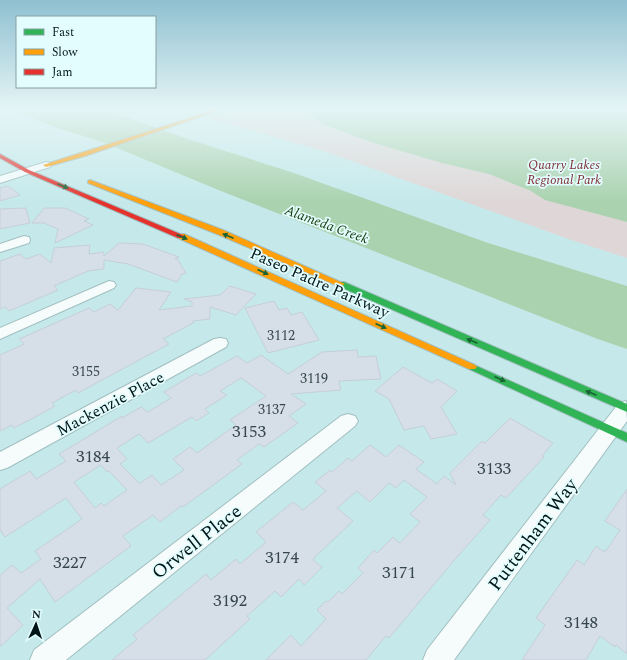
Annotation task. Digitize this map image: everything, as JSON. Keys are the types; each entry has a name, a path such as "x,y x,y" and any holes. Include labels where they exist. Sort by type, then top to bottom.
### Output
{"main road":[{"path":"40,160 84,154 126,141"},
{"path":"75,169 73,165 76,160 84,154"},
{"name":"Paseo Padre Parkway","path":"0,156 27,171 227,256 619,434"},
{"path":"40,160 63,172"},
{"name":"Paseo Padre Parkway","path":"85,177 123,195 220,232 627,408"}],"street":[{"path":"0,180 27,171 40,160"},
{"path":"0,248 24,240"},
{"path":"0,334 109,285"},
{"name":"Mackenzie Place","path":"0,462 220,343"},
{"name":"Puttenham Way","path":"437,660 619,434 627,408"},
{"name":"Orwell Place","path":"44,660 348,422"}],"green space":[{"name":"Quarry Lakes Regional Park","path":"288,141 627,141 627,258 571,240 324,151"}],"water":[{"name":"Alameda Creek","path":"98,141 193,141 294,173 488,243 627,286 627,349 595,338 221,191"},
{"path":"368,141 627,141 627,222 545,200 531,191 489,174 442,163"}],"building":[{"path":"8,186 20,195 0,201 0,188"},
{"path":"26,208 30,223 0,229 0,209"},
{"path":"44,208 65,208 89,219 84,221 93,225 55,243 58,229 44,223 32,223"},
{"path":"119,243 143,244 179,257 175,259 178,260 186,273 182,274 177,282 128,264 104,260 104,269 88,271 54,286 58,290 9,311 5,307 0,309 0,261 20,254 26,259 40,254 51,263 54,248 90,245 89,254 104,252 104,256"},
{"path":"230,286 256,294 236,315 210,307 210,319 193,321 193,323 163,339 169,344 78,393 76,390 52,403 55,406 14,428 12,425 0,431 0,355 24,344 19,339 89,308 94,312 110,304 118,310 136,288 171,292 159,310 192,306 192,302 184,299 220,295"},
{"path":"274,301 279,310 287,308 291,315 302,312 319,340 268,353 245,308"},
{"path":"357,350 358,357 376,356 381,379 339,381 341,390 291,394 306,404 289,416 298,423 264,447 259,444 237,460 242,464 160,522 153,515 123,536 131,546 55,602 40,579 7,608 23,625 0,647 0,575 12,565 21,573 41,559 35,551 82,519 66,498 5,537 0,530 0,489 30,471 36,479 66,461 59,454 122,416 122,418 141,407 148,412 171,398 164,392 196,373 200,376 237,356 247,363 261,355 288,374 322,352","holes":["241,378 266,396 230,420 236,425 197,453 190,447 173,459 184,470 161,485 152,475 140,483 138,482 120,464 127,459 117,448 139,434 148,443 192,417 196,421 209,413 205,409 227,395 220,391","101,465 107,472 109,471 127,490 104,506 101,503 95,508 74,482"]},
{"path":"403,367 432,383 437,379 457,391 441,407 457,434 431,439 424,426 404,430 389,399 375,391"},
{"path":"510,418 553,443 542,456 544,457 506,498 501,495 483,515 490,520 389,638 386,636 366,660 266,660 291,635 301,646 326,619 317,610 339,591 342,594 363,573 358,568 374,550 377,553 393,537 400,543 420,522 410,514 427,497 404,480 396,488 389,483 370,502 357,491 337,508 353,521 315,557 313,560 322,567 304,585 299,579 281,597 275,591 247,616 250,619 205,660 112,660 137,639 133,635 206,574 211,580 236,559 240,564 266,542 256,532 293,502 303,510 326,491 315,482 330,470 332,472 348,458 352,461 370,445 386,457 399,445 424,462 416,469 437,484 444,476 456,485 450,473 482,441 485,443"},
{"path":"627,489 627,654 616,645 615,647 600,636 586,660 522,660 545,625 536,618 577,560 584,565 596,546 604,552 605,550 606,551 620,530 605,521"}],"traffic: fast":[{"path":"341,284 627,408"},
{"path":"472,367 627,438"}],"traffic: slow":[{"path":"46,165 126,141"},
{"path":"90,182 220,232 341,284"},
{"path":"181,236 472,367"}],"traffic: jam":[{"path":"0,156 27,171 181,236"}]}
